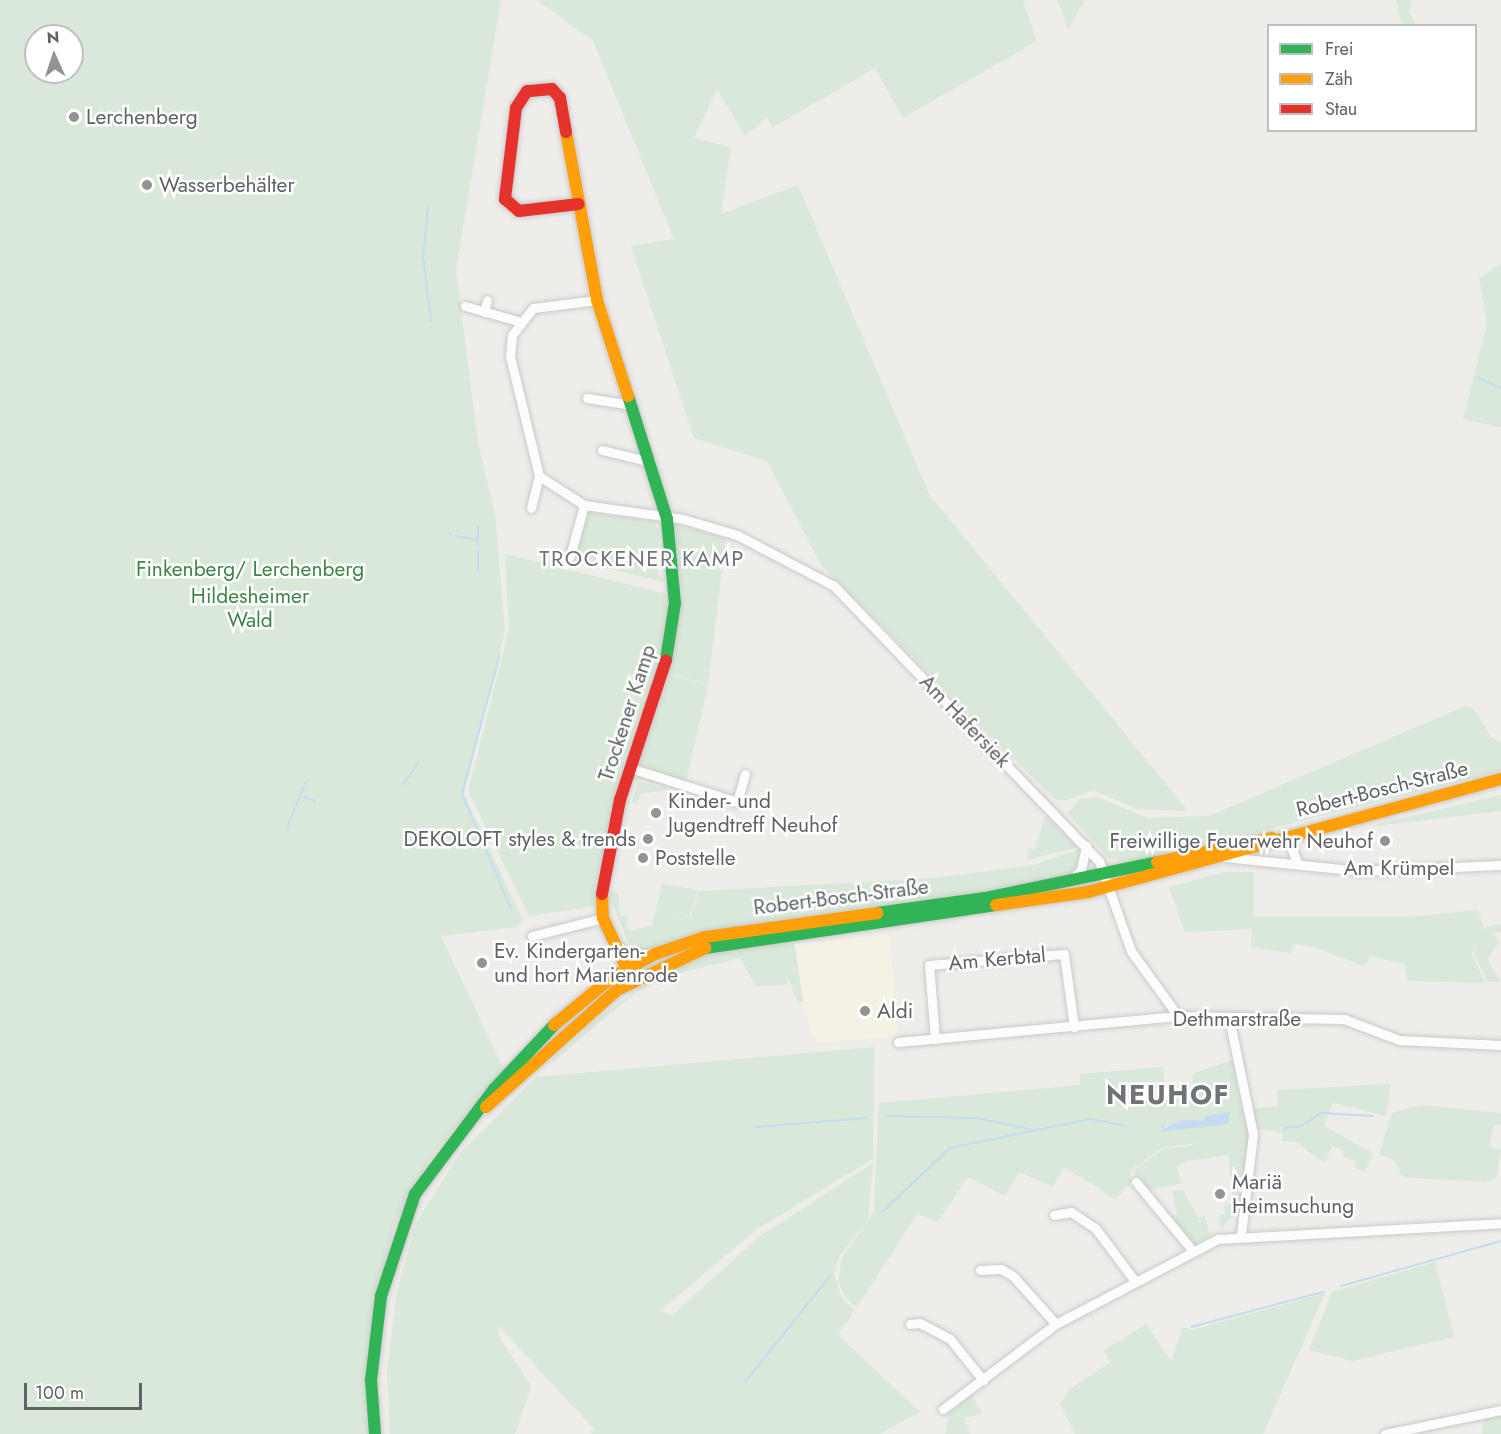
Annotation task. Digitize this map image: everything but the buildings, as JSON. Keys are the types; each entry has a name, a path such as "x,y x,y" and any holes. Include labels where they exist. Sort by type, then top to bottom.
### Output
{"main road":[{"name":"Trockener Kamp","path":"579,204 519,211 505,199 516,108 527,91 557,92 579,204 597,300 651,462 667,519 672,630 663,675 630,768 604,865 603,918 628,975"},
{"name":"Robert-Bosch-Straße","path":"375,1434 374,1349 391,1253 426,1175 475,1115 567,1012 628,975 655,954 735,931 1066,883 1272,838 1501,779"},
{"name":"Robert-Bosch-Straße","path":"628,975 672,959 738,941 995,909 1107,888 1224,856 1272,838"}],"street":[{"path":"484,312 487,300"},
{"path":"531,508 539,476 510,356 518,321 533,308 597,300"},
{"path":"465,306 518,321"},
{"path":"587,398 631,405"},
{"path":"602,450 651,462"},
{"path":"539,476 584,505 570,556"},
{"name":"Am Hafersiek","path":"584,505 667,519 737,535 817,573 1086,846 1104,875 1131,951 1178,1016"},
{"path":"630,768 737,802 745,774"},
{"path":"1286,834 1297,863"},
{"path":"1066,883 1081,870 1086,846"},
{"name":"Am Krümpel","path":"1224,856 1360,871 1501,865"},
{"path":"532,936 603,918"},
{"path":"611,939 630,954 655,954"},
{"name":"Am Kerbtal","path":"935,1039 929,965 1053,954 1064,954 1074,1027"},
{"name":"Dethmarstraße","path":"898,1042 1178,1016 1344,1019 1407,1041 1501,1045"},
{"path":"1228,1018 1253,1134 1241,1234"},
{"path":"1136,1182 1192,1250"},
{"path":"1054,1215 1071,1212 1096,1229 1134,1280"},
{"path":"943,1409 1056,1324 1192,1250 1241,1234 1501,1222"},
{"path":"980,1270 1001,1269 1013,1276 1056,1324"},
{"path":"910,1324 920,1323 950,1339 983,1380"},
{"path":"1386,1434 1501,1410"}],"shaded area":[{"path":"890,934 897,1036 817,1043 794,985 791,945"}],"green space":[{"name":"Hildesheimer Wald","path":"0,0 501,0 456,269 478,443 495,514 505,631 464,794 523,920 517,927 441,936 504,1070 433,1154 396,1221 376,1296 367,1357 369,1434 0,1434"},
{"path":"537,0 1023,0 1037,41 903,118 875,68 772,128 767,118 745,136 717,89 694,138 731,147 721,214 798,185 929,494 1188,811 1137,809 1093,790 1064,801 1054,799 821,565 767,461 694,438 631,246 674,239 593,41"},
{"path":"1058,0 1085,0 1068,29"},
{"path":"1396,0 1412,0 1409,11 1415,24 1402,24"},
{"path":"1501,264 1501,427 1463,419 1487,323 1479,278"},
{"path":"587,512 653,522 659,530 658,575 668,583 574,560"},
{"path":"672,524 726,538 708,685 669,673 683,597"},
{"path":"505,554 682,598 676,649 633,777 608,885 609,892 619,893 620,916 627,916 628,931 691,916 699,891 934,878 1034,865 1080,849 1077,868 1064,879 634,956 610,898 609,904 529,916 468,791 509,630"},
{"path":"669,674 708,686 684,790 634,778"},
{"path":"1465,706 1474,709 1491,737 1501,742 1501,771 1132,863 1108,858 1068,813 1080,799 1097,797 1148,818 1209,816"},
{"path":"638,781 671,789 640,794 637,804 632,802"},
{"path":"1501,795 1501,811 1377,826 1377,824"},
{"path":"1045,816 1078,847 1027,860 1029,848 1035,849"},
{"path":"1225,872 1254,872 1254,917 1409,917 1478,910 1485,932 1472,953 1485,983 1407,981 1405,964 1370,956 1365,967 1315,947 1293,944 1291,953 1251,947 1252,929 1185,932 1169,887"},
{"path":"662,884 698,890 690,915 652,926"},
{"path":"1501,924 1501,932 1493,933 1499,942 1487,959 1501,982 1487,982 1474,953 1486,927"},
{"path":"794,940 803,1002 798,1002 787,976 787,985 756,986 740,958 676,974 636,992 539,1073 598,1018 649,982 673,973 665,965 717,947"},
{"path":"874,1047 873,1159 756,1230 660,1311 672,1315 760,1236 873,1163 868,1220 839,1257 834,1273 842,1299 855,1310 838,1335 920,1412 879,1434 591,1434 594,1429 499,1326 498,1335 531,1386 515,1434 390,1434 387,1371 397,1291 416,1223 459,1154 536,1077"},
{"path":"1236,1058 1237,1092 1249,1136 1246,1165 1240,1162 1246,1166 1237,1213 1221,1229 1219,1215 1225,1214 1224,1206 1233,1203 1228,1155 1188,1161 1177,1167 1181,1184 1149,1190 1132,1171 1163,1149 1197,1143 1162,1148 1131,1170 1130,1184 1115,1199 1064,1167 1053,1187 1019,1172 1005,1196 968,1177 938,1222 917,1214 857,1307 846,1298 838,1282 842,1258 874,1211 879,1103 1080,1085 1080,1074 1163,1067 1166,1099 1192,1096 1193,1074"},
{"path":"1391,1084 1386,1116 1333,1103 1324,1126 1373,1153 1365,1172 1355,1168 1356,1161 1343,1157 1342,1150 1332,1146 1325,1163 1296,1142 1282,1141 1282,1132 1257,1129 1252,1109 1278,1106 1277,1090"},
{"path":"1422,1105 1501,1113 1501,1125 1493,1125 1490,1147 1501,1149 1497,1177 1485,1182 1402,1177 1395,1161 1379,1154 1392,1113"},
{"path":"1183,1190 1198,1218 1205,1216 1210,1235 1185,1250 1161,1218 1177,1215 1172,1191"},
{"path":"1435,1262 1454,1337 1352,1361 1309,1350 1332,1292"},
{"path":"1325,1293 1263,1434 1075,1434 1060,1404 1070,1389 1111,1362 1103,1351 1146,1324 1171,1361 1183,1327 1192,1330"},
{"path":"972,1395 982,1414 964,1418 970,1434 945,1434 949,1413"},
{"path":"1501,1415 1501,1434 1482,1434 1484,1418"}],"water":[{"path":"1230,1112 1228,1124 1159,1132 1182,1120 1203,1121 1206,1116"}],"waterway":[{"path":"428,207 423,257 431,320"},
{"path":"1477,377 1501,388"},
{"path":"478,527 478,542"},
{"path":"456,536 478,540"},
{"path":"478,550 478,571"},
{"path":"500,654 462,794 511,909"},
{"path":"403,784 418,763"},
{"path":"288,826 306,781"},
{"path":"304,797 315,801"},
{"path":"1284,1128 1301,1126 1321,1113 1373,1116"},
{"path":"887,1116 977,1118 1030,1129"},
{"path":"756,1127 867,1118"},
{"path":"882,1212 950,1148 1090,1119 1125,1126"},
{"path":"1341,1286 1501,1241"},
{"path":"745,1382 830,1276"},
{"path":"1191,1327 1323,1292"}],"traffic: fast":[{"path":"628,396 667,519 675,603 666,660"},
{"path":"877,913 985,898 1157,862"},
{"path":"705,948 996,905"},
{"path":"375,1434 371,1380 381,1296 415,1194 494,1089 554,1025"}],"traffic: slow":[{"path":"566,132 597,300 628,396"},
{"path":"996,905 1088,892 1501,779"},
{"path":"1157,862 1272,838"},
{"path":"602,894 603,918 632,980"},
{"path":"554,1025 611,978 655,954 705,937 877,913"},
{"path":"486,1107 617,990 705,948"}],"traffic: jam":[{"path":"566,132 560,98 552,89 527,91 516,108 505,199 519,211 579,204"},
{"path":"602,894 620,800 666,660"}],"place":[{"name":"Lerchenberg","path":"74,117"},
{"name":"Wasserbehälter","path":"147,185"},
{"name":"Kinder- und Jugendtreff Neuhof","path":"656,813"},
{"name":"DEKOLOFT styles & trends","path":"648,839"},
{"name":"Freiwillige Feuerwehr Neuhof","path":"1385,841"},
{"name":"Poststelle","path":"643,858"},
{"name":"Ev. Kindergarten- und hort Marienrode","path":"482,963"},
{"name":"Aldi","path":"865,1011"},
{"name":"Mariä Heimsuchung","path":"1220,1194"}],"district":[{"name":"TROCKENER KAMP","path":"642,559"},
{"name":"NEUHOF","path":"1168,1095"}],"park label":[{"name":"Finkenberg/ Lerchenberg","path":"250,569"}]}
